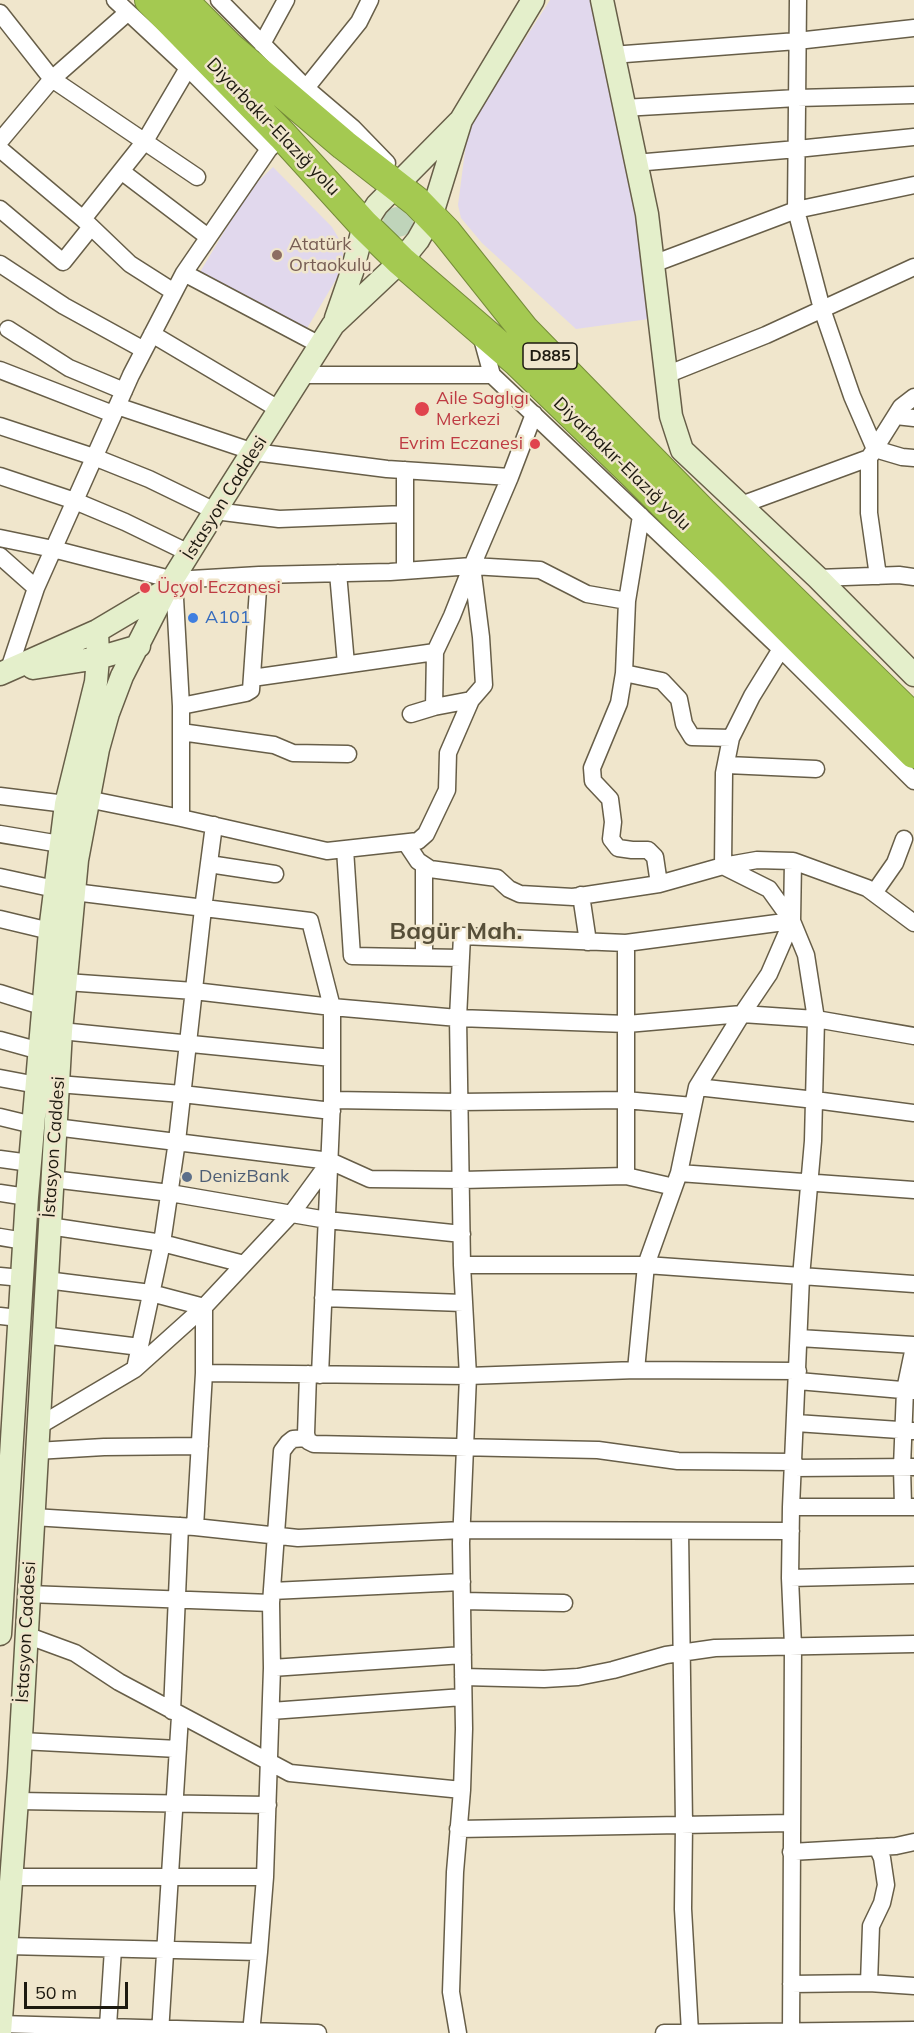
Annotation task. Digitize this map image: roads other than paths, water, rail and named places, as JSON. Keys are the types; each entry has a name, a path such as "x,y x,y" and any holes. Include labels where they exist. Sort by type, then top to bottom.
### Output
{"highway":[{"name":"Diyarbakır-Elazığ yolu","path":"183,0 230,48 344,144 417,239 479,328 518,362 636,476 914,753"},
{"name":"Diyarbakır-Elazığ yolu","path":"139,7 276,142 385,199 417,202 417,239"},
{"name":"Diyarbakır-Elazığ yolu","path":"417,239 446,232 524,330 702,512 914,719"}],"main road":[{"path":"333,325 417,239 461,120 533,0"},
{"path":"602,0 646,214 671,416 682,450 818,578 914,675"},
{"path":"333,325 352,272 385,199 461,120"},
{"name":"İstasyon Caddesi","path":"0,2033 21,1741 52,1179 44,1126 47,1085 61,1031 66,982 64,890 77,802 122,676 170,585 333,325"},
{"path":"4,673 97,631 170,585"},
{"path":"47,1085 40,1051 50,931 64,890 60,844 77,802 99,658 97,631"},
{"path":"4,673 99,658 139,646"},
{"path":"0,1634 11,1277 24,1240 30,1163 44,1126"}],"street":[{"path":"4,673 53,549 152,334 184,273 276,142 188,68 139,7 115,0"},
{"path":"219,0 306,88 353,128 385,199"},
{"path":"262,44 286,0"},
{"path":"306,88 359,22 370,0"},
{"path":"798,0 796,210 822,309 872,454 869,513 878,576"},
{"path":"0,141 52,80 139,7"},
{"path":"0,13 52,80 197,177"},
{"path":"612,55 797,41 914,28"},
{"path":"0,209 63,262 121,171 145,141 188,68"},
{"path":"623,108 797,98 914,95"},
{"path":"635,163 914,137"},
{"path":"0,149 87,223 130,264 174,292"},
{"path":"121,171 208,237"},
{"path":"652,264 796,210 914,185"},
{"path":"0,264 64,306 144,350"},
{"path":"666,375 766,335 914,267"},
{"path":"184,273 320,345"},
{"path":"479,328 492,375 781,649 914,781"},
{"path":"8,329 69,368 118,404"},
{"path":"152,334 280,410"},
{"path":"0,370 118,404 254,452 405,470 510,477"},
{"path":"302,375 492,375"},
{"path":"872,454 901,406 914,397"},
{"path":"434,706 435,652 510,477 534,414"},
{"path":"896,416 914,418"},
{"path":"0,426 94,457 149,479 215,511 279,519 405,514"},
{"path":"741,505 872,454 914,458"},
{"path":"405,470 405,571"},
{"path":"0,476 75,501 125,522 189,554"},
{"path":"641,516 627,601 624,673 619,703 592,768 593,782 610,799 613,822 611,839 618,848 648,850 655,857 659,884"},
{"path":"0,538 53,549 170,585 259,575 405,571 472,566 540,570 588,594 627,601"},
{"path":"0,556 36,588"},
{"path":"0,796 77,802 181,818 327,851 418,842 426,834 447,790 448,753 471,700 484,685 481,637 472,566"},
{"path":"338,573 346,664"},
{"path":"181,706 246,693 251,690 259,575"},
{"path":"818,578 899,575 914,577"},
{"path":"170,585 181,706 181,818"},
{"path":"723,866 724,773 731,738 752,696 781,649"},
{"path":"252,678 435,652"},
{"path":"624,673 662,681 679,699 684,724 692,737 731,738"},
{"path":"411,714 434,706 471,700"},
{"path":"181,732 274,745 293,753 348,754"},
{"path":"727,765 816,769"},
{"path":"135,1369 162,1243 170,1193 214,825"},
{"path":"0,834 60,844"},
{"path":"874,893 895,863 904,839"},
{"path":"406,843 418,861 430,869 497,878 509,889 520,894 573,897 659,884 723,866 757,860 793,861 867,888 914,923"},
{"path":"345,849 351,956 461,958"},
{"path":"636,1370 646,1265 677,1180 697,1087 769,974 792,921 793,861"},
{"path":"209,864 275,874"},
{"path":"424,865 424,957"},
{"path":"723,866 769,889 792,921 806,955 816,1019 816,1100 801,1277 791,1507 790,1578 793,1646 790,2032"},
{"path":"0,877 64,890 310,921 332,1007 333,1058 323,1298 306,1437"},
{"path":"582,896 588,942"},
{"path":"0,919 50,931"},
{"path":"458,2033 451,1992 455,1872 462,1790 462,1530 468,1376 463,1303 459,1102 458,1018 462,936 626,943 792,921"},
{"path":"626,943 626,1176"},
{"path":"66,982 194,991 332,1007 458,1018 627,1023 742,1014 816,1019 914,1036"},
{"path":"0,993 44,1007"},
{"path":"61,1031 333,1058"},
{"path":"0,1040 40,1051"},
{"path":"0,1078 47,1085 332,1106 625,1100 693,1106"},
{"path":"697,1087 914,1113"},
{"path":"0,1118 44,1126 330,1161 370,1179 462,1180 626,1176 677,1180 810,1182 914,1190"},
{"path":"0,1159 30,1163"},
{"path":"37,1427 135,1369 204,1307 292,1213 330,1161"},
{"path":"52,1179 170,1193 327,1220 462,1234"},
{"path":"0,1193 27,1197"},
{"path":"49,1226 162,1243 244,1264"},
{"path":"0,1237 24,1240"},
{"path":"462,1265 646,1265 914,1284"},
{"path":"46,1280 151,1293 204,1307"},
{"path":"323,1298 463,1303"},
{"path":"160,2030 178,1749 176,1714 178,1600 200,1446 204,1373 204,1307"},
{"path":"43,1335 140,1347"},
{"path":"791,1507 908,1507 909,1390 914,1346 799,1338"},
{"path":"204,1373 468,1376 636,1370 798,1376 909,1390"},
{"path":"796,1423 909,1431"},
{"path":"251,2032 260,1952 268,1805 272,1668 271,1597 282,1451 288,1443 293,1439 306,1437 314,1444 598,1450 678,1461 908,1467"},
{"path":"36,1451 104,1447 200,1446"},
{"path":"33,1517 188,1527 277,1536 340,1537 462,1530 791,1531"},
{"path":"680,1531 683,1909 690,2032"},
{"path":"790,1578 914,1575"},
{"path":"28,1594 178,1600 271,1597 462,1582"},
{"path":"462,1601 564,1603"},
{"path":"26,1635 75,1653 119,1682 176,1714 290,1773 462,1790"},
{"path":"463,1677 544,1679 578,1677 681,1653 715,1648 914,1644"},
{"path":"272,1668 463,1655"},
{"path":"271,1711 463,1697"},
{"path":"21,1741 178,1749"},
{"path":"17,1801 268,1805"},
{"path":"458,1829 792,1823"},
{"path":"791,1852 877,1847 914,1842"},
{"path":"869,1983 871,1926 882,1904 886,1885 882,1858 877,1847"},
{"path":"12,1877 264,1877"},
{"path":"7,1946 260,1952"},
{"path":"108,2026 113,1949"},
{"path":"791,1984 869,1983 914,1986"},
{"path":"0,2024 318,2033"},
{"path":"664,2033 914,2030"}],"place":[{"name":"Atatürk Ortaokulu","path":"277,255"},
{"name":"Aile Saglıgı Merkezi","path":"422,409"},
{"name":"Evrim Eczanesi","path":"535,444"},
{"name":"Üçyol Eczanesi","path":"145,588"},
{"name":"A101","path":"193,618"},
{"name":"DenizBank","path":"187,1177"}],"district":[{"name":"Bagür Mah.","path":"456,932"}]}
